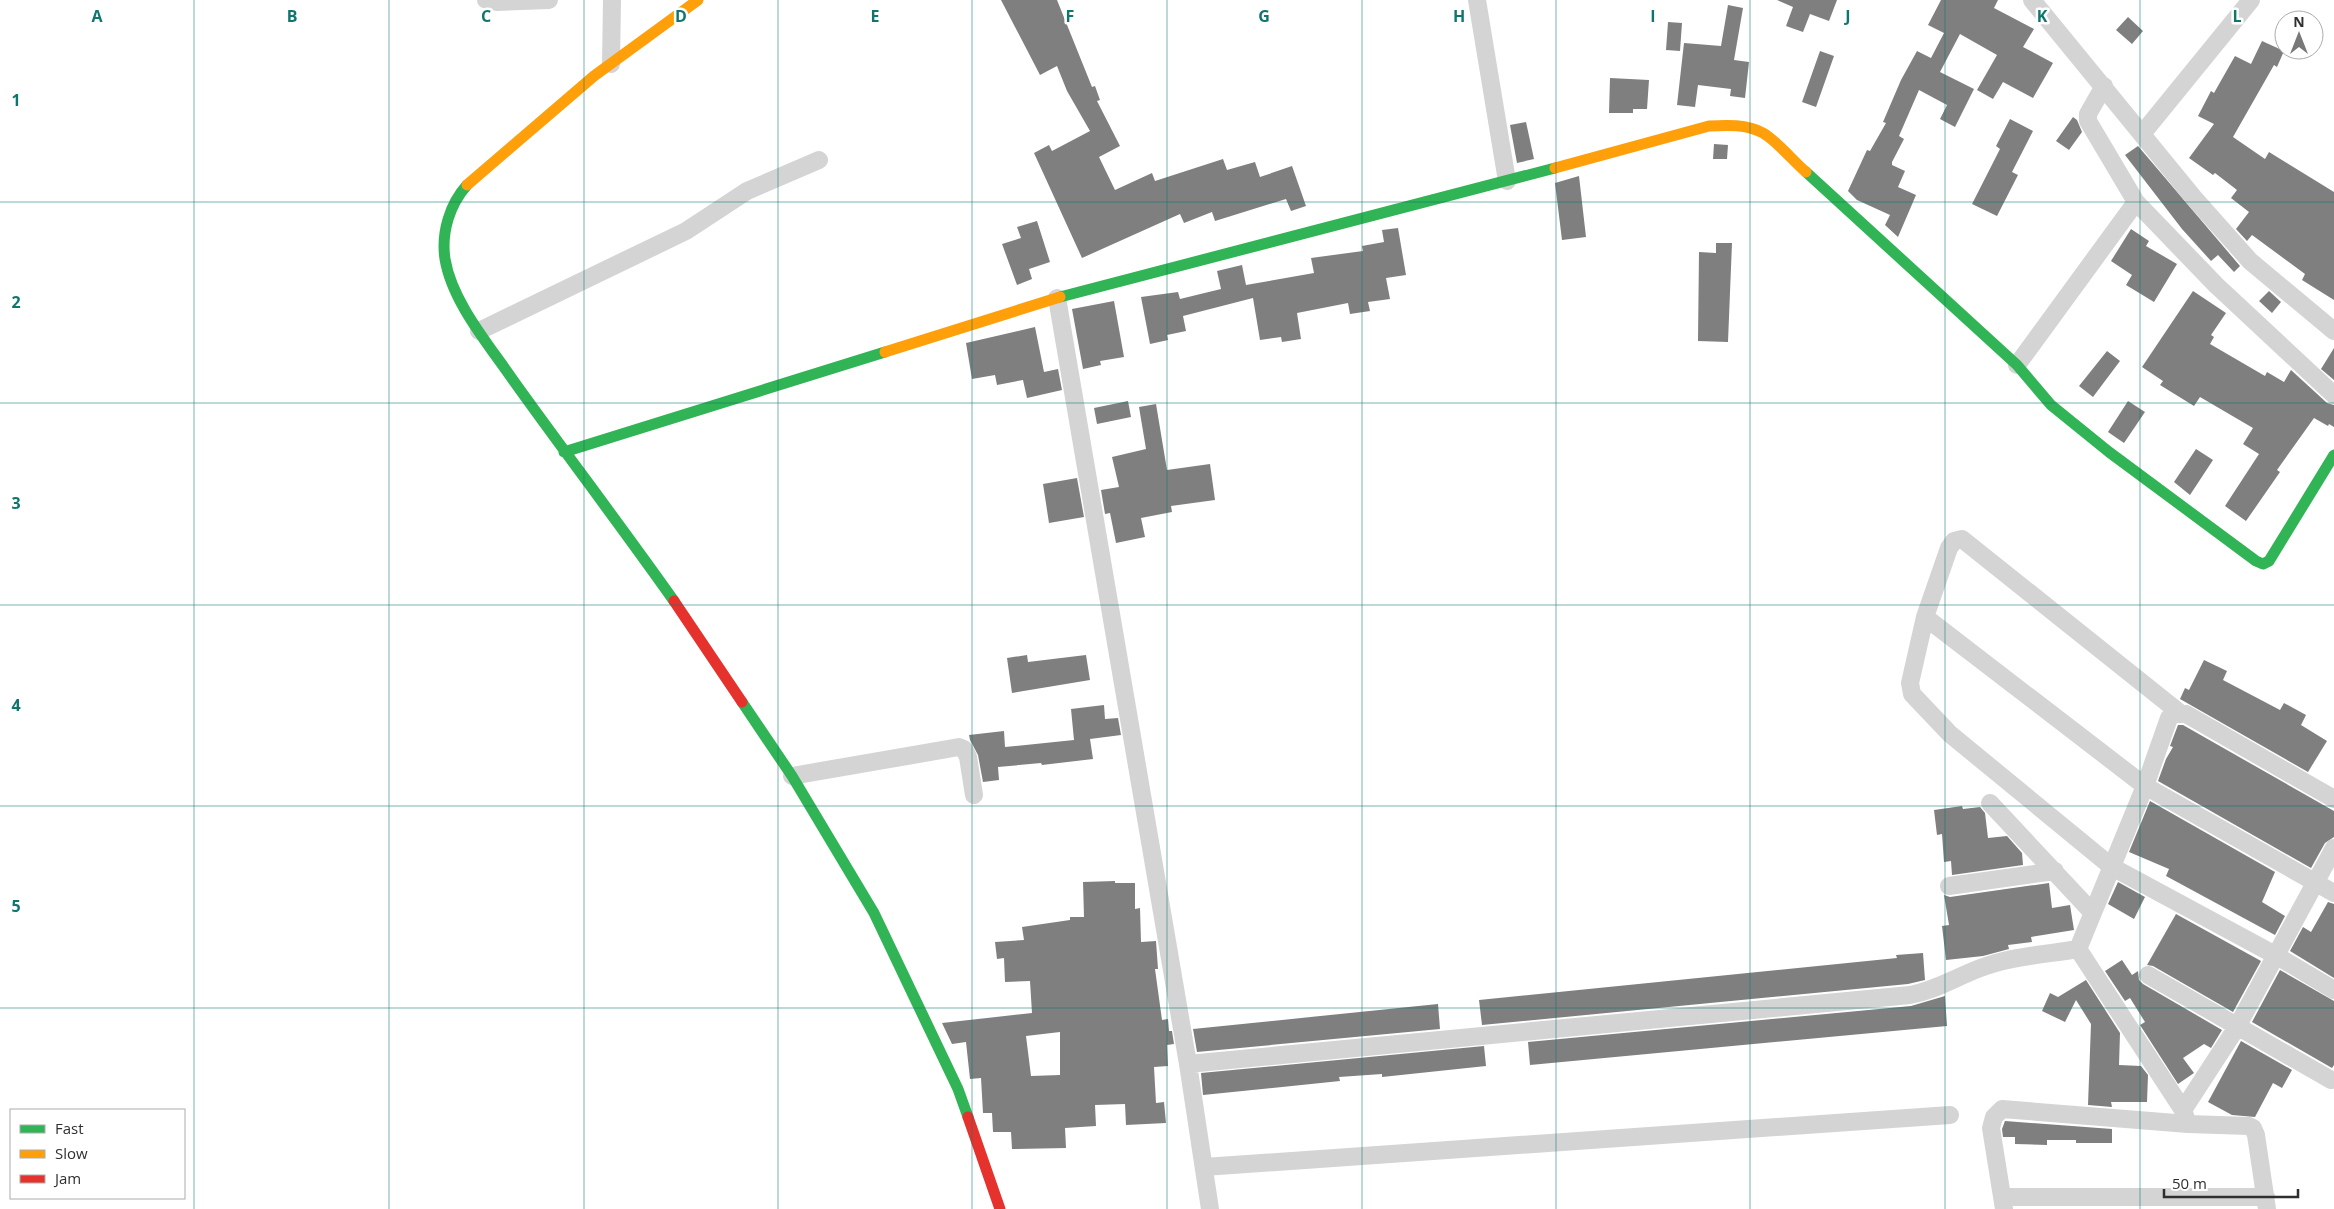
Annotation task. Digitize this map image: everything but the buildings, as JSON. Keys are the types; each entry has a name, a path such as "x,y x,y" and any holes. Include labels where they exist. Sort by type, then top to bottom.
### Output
{"street":[{"path":"486,0 497,2 549,0"},
{"path":"611,64 612,0"},
{"path":"698,0 611,64 466,186 453,206 445,230 445,258 453,287 479,331 564,452 609,509 675,602 792,776 874,913 958,1089 1000,1209"},
{"path":"1477,0 1507,181"},
{"path":"2032,0 2194,198 2250,261 2334,331"},
{"path":"2142,134 2251,0"},
{"path":"2104,86 2088,114 2088,121 2136,202 2216,285 2334,395"},
{"path":"564,452 1057,298 1507,181 1709,126 1727,124 1763,133 2017,365 2051,405 2109,452 2256,561 2263,564 2269,561 2334,455"},
{"path":"479,331 686,231 747,191 819,160"},
{"path":"2017,365 2136,202"},
{"path":"1057,298 1188,1064 1210,1209"},
{"path":"2334,799 2186,714 2180,713 1962,539 1954,541 1949,548 1925,617 1910,683 1912,694 1950,734 2112,867 2277,956 2334,990"},
{"path":"1925,617 2145,786 2334,893"},
{"path":"2078,949 2145,786 2169,718 2180,713"},
{"path":"792,776 958,747 964,749 968,757 974,795"},
{"path":"1990,803 2056,871 2092,912"},
{"path":"2186,1117 2277,956 2314,882 2334,848"},
{"path":"1949,886 2056,871"},
{"path":"1188,1064 1910,994 1938,988 1997,962 2078,949"},
{"path":"2078,949 2186,1117"},
{"path":"2148,975 2331,1080"},
{"path":"2002,1109 2186,1117 2253,1128 2259,1150 2266,1203 2003,1203 1991,1128 1994,1117 2002,1109"},
{"path":"1204,1166 1950,1115"}],"traffic: fast":[{"path":"1060,297 1555,168"},
{"path":"1806,172 2017,365 2051,405 2109,452 2256,561 2263,564 2269,561 2334,455"},
{"path":"467,185 456,201 448,219 444,239 445,259 455,291 483,338 674,601"},
{"path":"564,452 885,352"},
{"path":"742,702 792,776 874,913 958,1089 968,1117"}],"traffic: slow":[{"path":"467,185 594,76 698,0"},
{"path":"1555,168 1709,126 1729,125 1750,128 1763,133 1806,172"},
{"path":"885,352 1060,297"}],"traffic: jam":[{"path":"674,601 742,702"},
{"path":"968,1117 1000,1209"}]}
